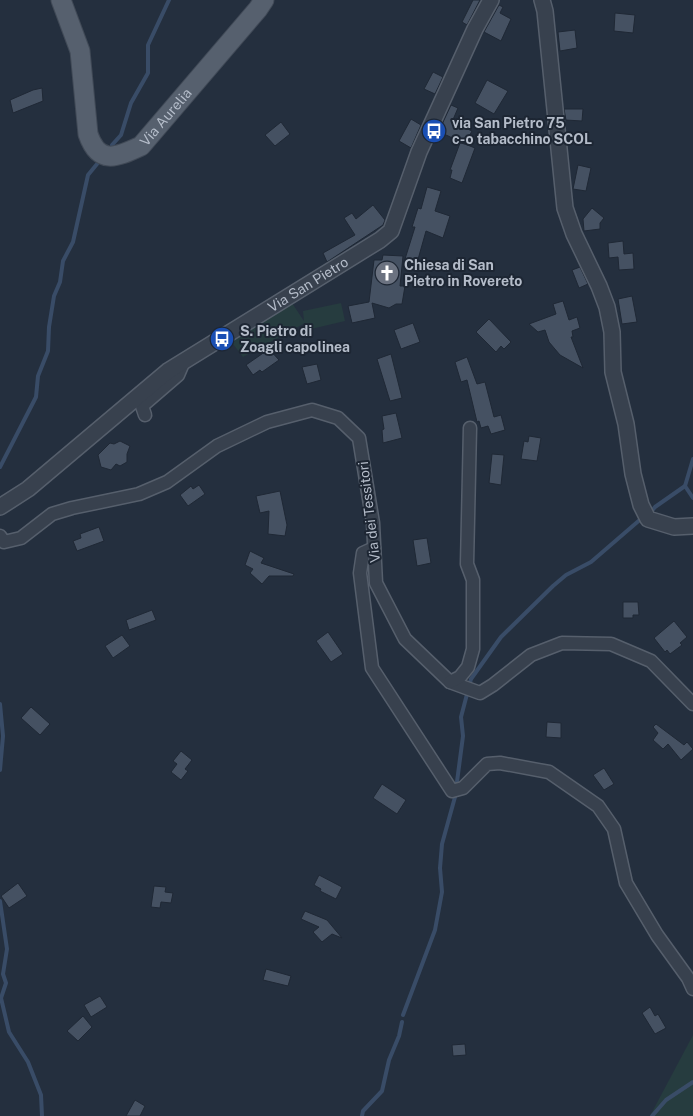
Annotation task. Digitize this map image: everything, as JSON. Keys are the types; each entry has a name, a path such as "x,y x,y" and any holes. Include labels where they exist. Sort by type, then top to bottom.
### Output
{"main road":[{"name":"Via Aurelia","path":"61,0 80,51 88,134 94,147 106,157 119,156 141,146 264,0"}],"street":[{"name":"Via San Pietro","path":"0,507 28,488 168,371 380,240 391,231 419,152 468,45 491,0"},
{"path":"542,0 565,208 574,234 606,308 612,332 613,372 626,424 633,474 641,505 648,519 674,528 693,526"},
{"path":"145,415 142,406 178,375 184,361"},
{"name":"Via dei Tessitori","path":"0,536 4,542 21,538 52,514 139,494 167,482 226,442 267,422 312,410 338,418 359,438 373,523 376,583 405,639 450,682 480,693 531,655 562,643 611,644 651,661 693,704"},
{"path":"450,682 460,677 468,667 473,649 473,580 467,564 470,428"},
{"path":"374,548 363,553 360,573 372,668 452,792 463,788 487,764 500,763 549,772 598,806 614,829 626,883 657,935 688,978 693,989"}],"green space":[{"path":"288,297 304,321 303,311 341,303 345,321 307,330 305,323 243,357 226,335"},
{"path":"693,1035 693,1116 650,1116"}],"building":[{"path":"473,0 480,0 467,25 462,22"},
{"path":"499,5 503,7 500,13 511,19 501,41 484,32"},
{"path":"615,13 635,15 633,33 614,31"},
{"path":"575,30 577,48 560,51 558,32"},
{"path":"433,72 443,77 435,94 424,89"},
{"path":"487,80 508,91 494,114 475,103"},
{"path":"42,88 43,101 13,113 10,100"},
{"path":"451,105 458,108 452,122 472,131 465,144 438,133"},
{"path":"564,109 583,109 582,121 566,120"},
{"path":"411,119 421,125 411,148 399,141"},
{"path":"281,122 290,134 275,146 265,135"},
{"path":"460,143 475,148 462,183 450,178 452,170 450,170"},
{"path":"578,165 591,168 586,191 573,189"},
{"path":"427,187 441,191 435,211 450,216 443,238 426,231 417,263 405,259 415,227 412,227 418,208 421,209"},
{"path":"373,205 385,220 383,225 327,262 323,253 355,235 344,218 352,213 356,219"},
{"path":"592,208 604,218 600,223 600,229 584,231 583,219"},
{"path":"623,241 624,254 633,253 634,269 619,270 618,257 609,258 608,243"},
{"name":"Chiesa di San Pietro in Rovereto","path":"383,255 403,256 400,286 405,286 402,304 396,304 389,308 372,303 375,318 352,323 348,306 369,302 374,260 382,260"},
{"path":"580,267 588,284 579,288 572,270"},
{"path":"632,296 637,322 622,324 618,299"},
{"path":"563,301 569,320 577,317 580,328 572,331 573,337 571,337 583,368 560,355 549,342 545,330 538,332 529,324 556,314 553,304"},
{"path":"489,319 511,342 504,349 501,346 496,352 476,332"},
{"path":"413,323 420,342 401,349 394,330"},
{"path":"269,349 279,360 262,372 260,370 253,375 246,365"},
{"path":"391,354 402,398 390,401 377,359"},
{"path":"467,357 477,384 485,382 494,417 501,415 505,430 491,434 488,426 481,428 479,421 477,422 467,380 461,382 455,362"},
{"path":"317,364 321,380 307,384 302,367"},
{"path":"396,413 402,438 383,443 382,430 384,429 382,416"},
{"path":"529,436 541,438 537,461 521,459 524,441 528,442"},
{"path":"120,441 130,446 127,462 120,466 116,464 111,470 101,467 98,455 110,443 114,444"},
{"path":"492,454 504,455 501,485 489,483"},
{"path":"199,485 205,494 188,506 180,495 191,486 193,489"},
{"path":"280,491 287,525 285,536 268,534 269,511 260,513 256,496"},
{"path":"99,527 104,541 77,551 73,541 81,538 80,534"},
{"path":"427,538 431,563 417,566 413,540"},
{"path":"250,551 264,558 261,563 294,574 293,576 269,576 262,584 250,573 253,569 245,565"},
{"path":"623,602 638,602 639,615 633,615 633,618 623,618"},
{"path":"152,610 156,620 129,630 126,620"},
{"path":"674,621 687,637 680,643 682,645 670,654 667,650 665,652 654,638"},
{"path":"328,632 343,654 331,662 316,641"},
{"path":"122,635 130,646 113,658 105,646"},
{"path":"31,707 50,724 40,735 21,718"},
{"path":"547,722 561,723 561,738 546,737"},
{"path":"656,724 684,745 687,742 693,749 681,760 668,744 663,749 653,740 658,733 653,727"},
{"path":"181,751 192,760 185,769 188,771 181,780 171,772 177,764 173,761"},
{"path":"604,768 614,784 604,790 593,775"},
{"path":"382,784 406,800 397,814 373,798"},
{"path":"319,875 342,887 336,899 320,891 321,889 314,885"},
{"path":"18,883 27,896 9,908 1,896"},
{"path":"154,886 166,887 165,892 173,893 171,903 161,902 160,908 151,907"},
{"path":"305,911 327,920 342,938 332,934 322,942 313,932 319,927 301,919"},
{"path":"266,969 291,976 288,986 263,980"},
{"path":"100,996 107,1007 91,1017 84,1005"},
{"path":"650,1007 655,1016 658,1014 666,1028 655,1034 642,1013"},
{"path":"83,1016 92,1027 78,1041 67,1031"},
{"path":"465,1044 466,1055 453,1056 452,1045"},
{"path":"135,1100 145,1106 140,1116 126,1116"}],"waterway":[{"path":"112,145 121,135 131,103 148,73 148,45 169,0"},
{"path":"0,467 36,397 38,376 48,351 49,327 54,296 60,282 63,261 73,242 88,175 97,164"},
{"path":"650,513 655,507 685,486 693,459"},
{"path":"685,486 693,498"},
{"path":"403,1015 435,930 442,892 440,868 442,844 455,797 463,736 461,717 471,679 501,637 553,586 566,575 591,562 642,518"},
{"path":"0,704 3,736 0,770"},
{"path":"0,901 7,949 3,974 6,983 1,998 9,1032 28,1062 41,1095 42,1116"},
{"path":"362,1116 363,1111 382,1091 389,1060 399,1036 402,1022"},
{"path":"652,1116 666,1100 693,1082"}],"place":[{"name":"via San Pietro 75 c-o tabacchino SCOL","path":"434,131"},
{"name":"Chiesa di San Pietro in Rovereto","path":"387,273"},
{"name":"S. Pietro di Zoagli capolinea","path":"222,339"}]}
